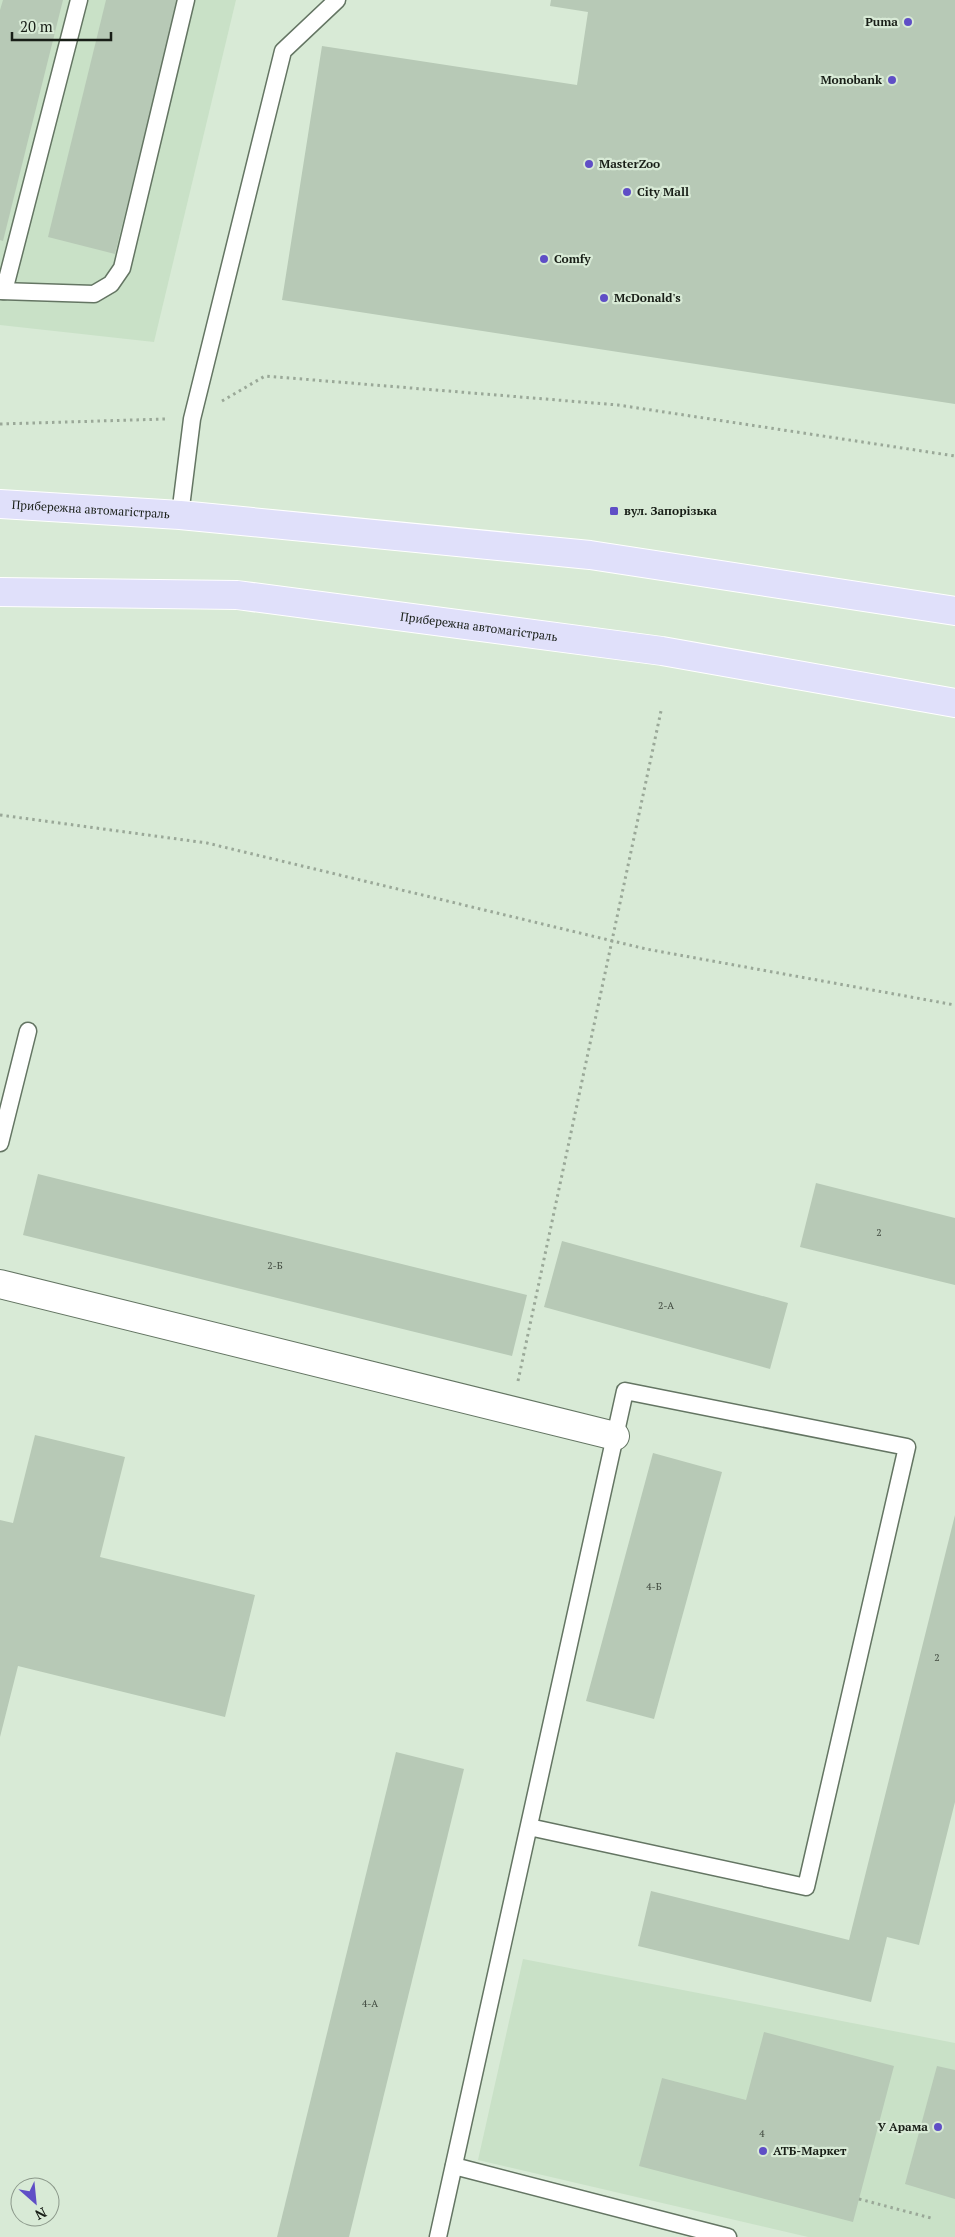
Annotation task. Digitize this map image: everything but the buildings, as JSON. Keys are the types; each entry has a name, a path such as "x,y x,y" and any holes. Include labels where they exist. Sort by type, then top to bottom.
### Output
{"main road":[{"name":"Прибережна автомагістраль","path":"0,504 180,515 590,555 955,611"},
{"name":"Прибережна автомагістраль","path":"0,592 237,595 662,651 955,703"}],"street":[{"path":"0,1284 615,1436"}],"lane":[{"path":"80,0 2,291 94,294 111,284 122,268 186,0"},
{"path":"180,515 192,418 283,51 337,0"},
{"path":"0,1143 28,1031"},
{"path":"438,2237 528,1827 625,1391 907,1447 806,1886 528,1827"},
{"path":"454,2166 728,2237"}],"path":[{"path":"0,424 192,418 264,376 618,406 955,456"},
{"path":"512,1410 661,711"},
{"path":"0,815 207,843 646,949 955,1005"},
{"path":"859,2199 931,2218"}],"shaded area":[{"path":"0,0 236,0 154,342 0,325"},
{"path":"523,1959 955,2043 955,2237 808,2237 478,2160"}],"place":[{"name":"Puma","path":"908,22"},
{"name":"Monobank","path":"892,80"},
{"name":"MasterZoo","path":"589,164"},
{"name":"City Mall","path":"627,192"},
{"name":"Comfy","path":"544,259"},
{"name":"McDonald's","path":"604,298"},
{"name":"вул. Запорізька","path":"614,511"},
{"name":"У Арама","path":"938,2127"},
{"name":"АТБ-Маркет","path":"763,2151"}]}
